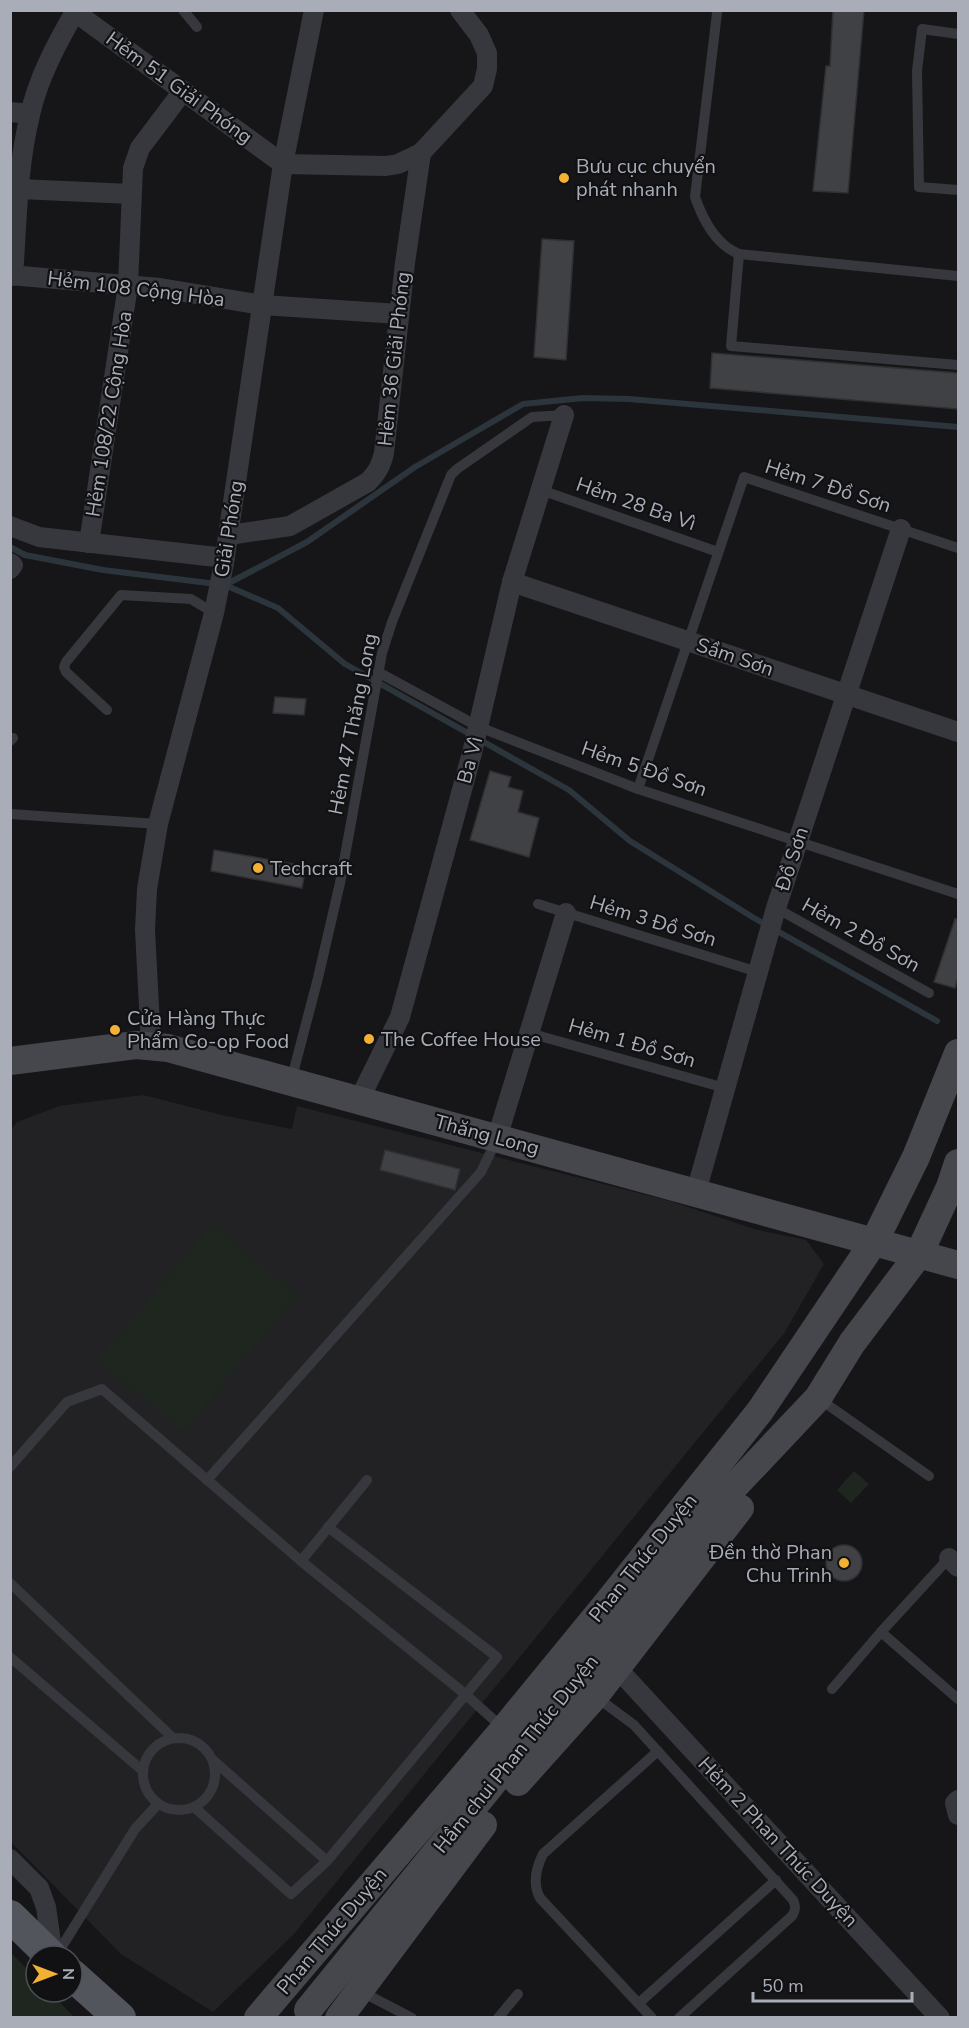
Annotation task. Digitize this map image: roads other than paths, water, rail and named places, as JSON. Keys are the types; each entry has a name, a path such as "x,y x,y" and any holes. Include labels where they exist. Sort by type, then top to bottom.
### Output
{"main road":[{"name":"Thăng Long","path":"10,1061 136,1045 168,1048 958,1264"},
{"name":"Phan Thúc Duyện","path":"258,2018 504,1729 760,1411 875,1240 916,1156 958,1053"},
{"path":"339,2018 506,1794 595,1696 753,1491 773,1446 818,1398 852,1343 919,1254 950,1187 958,1163"},
{"name":"Hầm chui Phan Thúc Duyện","path":"308,2010 493,1784 658,1577 732,1489 773,1446"},
{"path":"10,1916 40,1944"},
{"path":"84,1986 120,2018"}],"street":[{"name":"Giải Phóng","path":"151,1045 145,909 158,824 214,613 225,560 283,164 314,10"},
{"path":"283,164 386,166 398,164 422,153 483,86 487,69 487,53 478,35 460,10"},
{"name":"Hẻm 51 Giải Phóng","path":"12,275 19,189 20,113 76,11 283,164"},
{"name":"Hẻm 108/22 Cộng Hòa","path":"89,543 128,285 132,222 130,194 133,168 140,148 183,92"},
{"name":"Hẻm 36 Giải Phóng","path":"229,535 290,526 368,482 376,474 384,453 399,314 422,153"},
{"path":"19,189 130,194"},
{"name":"Hẻm 108 Cộng Hòa","path":"12,275 128,285 262,305 399,314"},
{"name":"Ba Vì","path":"359,1100 400,1017 472,753 512,582 564,415"},
{"path":"10,526 39,537 225,560"},
{"name":"Đồ Sơn","path":"696,1192 776,908 901,529"},
{"name":"Sầm Sơn","path":"512,582 958,732"},
{"path":"497,1138 566,913"},
{"name":"Hẻm 2 Phan Thúc Duyện","path":"616,1667 940,2018"},
{"path":"958,1800 955,1803 958,1815"},
{"path":"10,1859 39,1888 46,1907 51,1944"}],"lane":[{"path":"183,10 197,27"},
{"path":"717,13 695,197 700,212 718,240 729,250 740,254 958,276"},
{"path":"958,34 922,29 917,70 919,187 958,190"},
{"path":"740,254 731,346 958,365"},
{"name":"Hẻm 47 Thăng Long","path":"291,1081 340,883 378,672 392,622 451,476 457,469 532,417 564,415"},
{"name":"Hẻm 7 Đồ Sơn","path":"718,552 744,477 958,548"},
{"name":"Hẻm 28 Ba Vì","path":"541,490 718,552"},
{"path":"638,789 718,552"},
{"path":"107,710 66,672 64,667 121,595 191,599 214,613"},
{"name":"Hẻm 5 Đồ Sơn","path":"378,672 478,727 638,789 958,894"},
{"path":"10,814 158,824"},
{"name":"Hẻm 3 Đồ Sơn","path":"538,904 758,972"},
{"name":"Hẻm 2 Đồ Sơn","path":"776,908 929,993"},
{"name":"Hẻm 1 Đồ Sơn","path":"529,1033 725,1088"},
{"path":"207,1480 481,1172 497,1138"},
{"path":"10,1467 67,1402 102,1389 301,1561 465,1694 504,1729"},
{"path":"818,1398 929,1476"},
{"path":"301,1561 367,1480"},
{"path":"194,1807 291,1894 327,1861 497,1657 328,1527"},
{"path":"832,1689 881,1632 954,1563"},
{"path":"10,1582 173,1738"},
{"path":"881,1632 958,1699"},
{"path":"10,1656 143,1771"},
{"path":"595,1696 634,1725 793,1900 795,1912 792,1916 679,2018"},
{"path":"212,1759 215,1782 204,1801 194,1807 182,1811 170,1810 158,1804 146,1790 143,1771 152,1749 173,1738 185,1738 196,1742 212,1759 327,1861"},
{"path":"652,2018 540,1898 535,1877 543,1854 658,1751"},
{"path":"61,1944 135,1829 158,1804"},
{"path":"639,2003 776,1880"},
{"path":"360,1991 412,2018"},
{"path":"498,2018 518,1994"}],"waterway":[{"path":"225,585 307,542 415,467 523,404 583,398 629,399 958,427"},
{"path":"10,547 25,555 103,570 225,585 278,608 345,664 569,790 630,841 754,918 937,1021"}],"place":[{"name":"Bưu cục chuyển phát nhanh","path":"564,178"},
{"name":"Techcraft","path":"258,868"},
{"name":"Cửa Hàng Thực Phẩm Co-op Food","path":"115,1030"},
{"name":"The Coffee House","path":"369,1039"},
{"name":"Đền thờ Phan Chu Trinh","path":"844,1563"}]}
